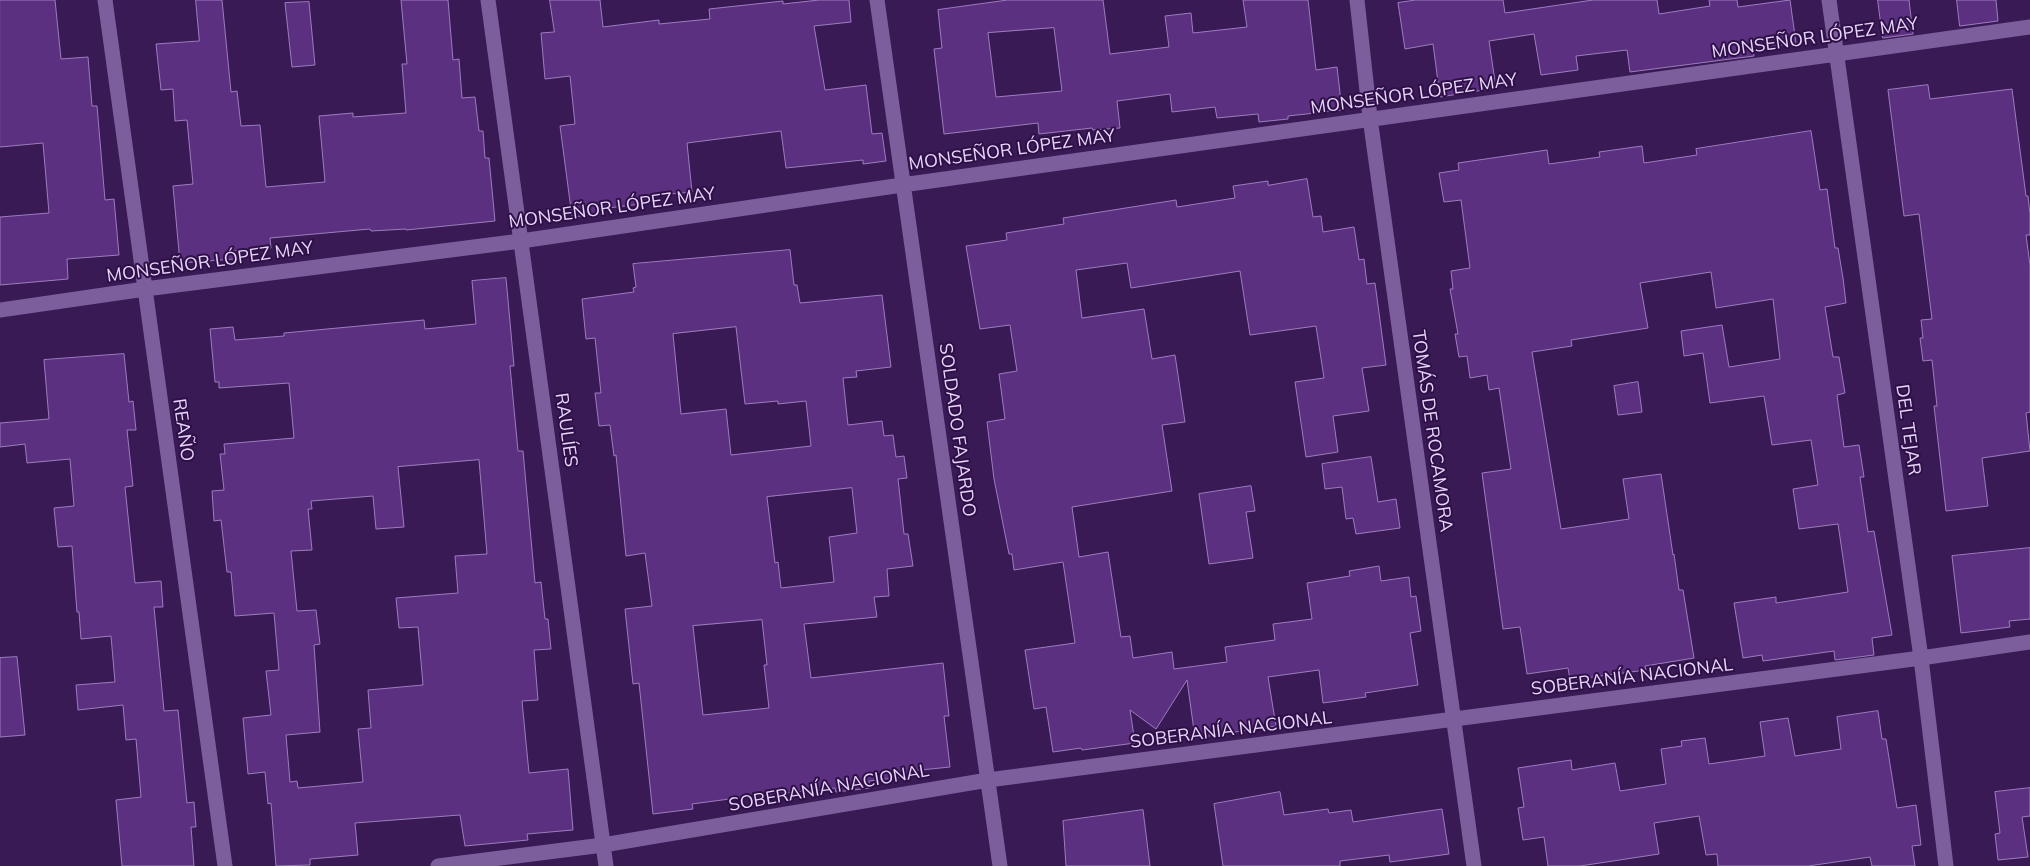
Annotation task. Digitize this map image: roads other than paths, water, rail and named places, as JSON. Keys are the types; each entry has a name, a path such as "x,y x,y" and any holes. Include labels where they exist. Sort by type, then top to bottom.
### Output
{"street":[{"name":"REAÑO","path":"105,0 224,866"},
{"name":"RAULÍES","path":"488,0 606,866"},
{"name":"SOLDADO FAJARDO","path":"877,0 1000,866"},
{"name":"TOMÁS DE ROCAMORA","path":"1356,0 1370,118 1474,866"},
{"name":"DEL TEJAR","path":"1829,0 1921,658 1946,866"},
{"name":"MONSEÑOR LÓPEZ MAY","path":"0,310 145,289 521,240 1370,118 2030,27"},
{"name":"SOBERANÍA NACIONAL","path":"438,866 603,845 988,780 1453,720 2030,642"}]}
